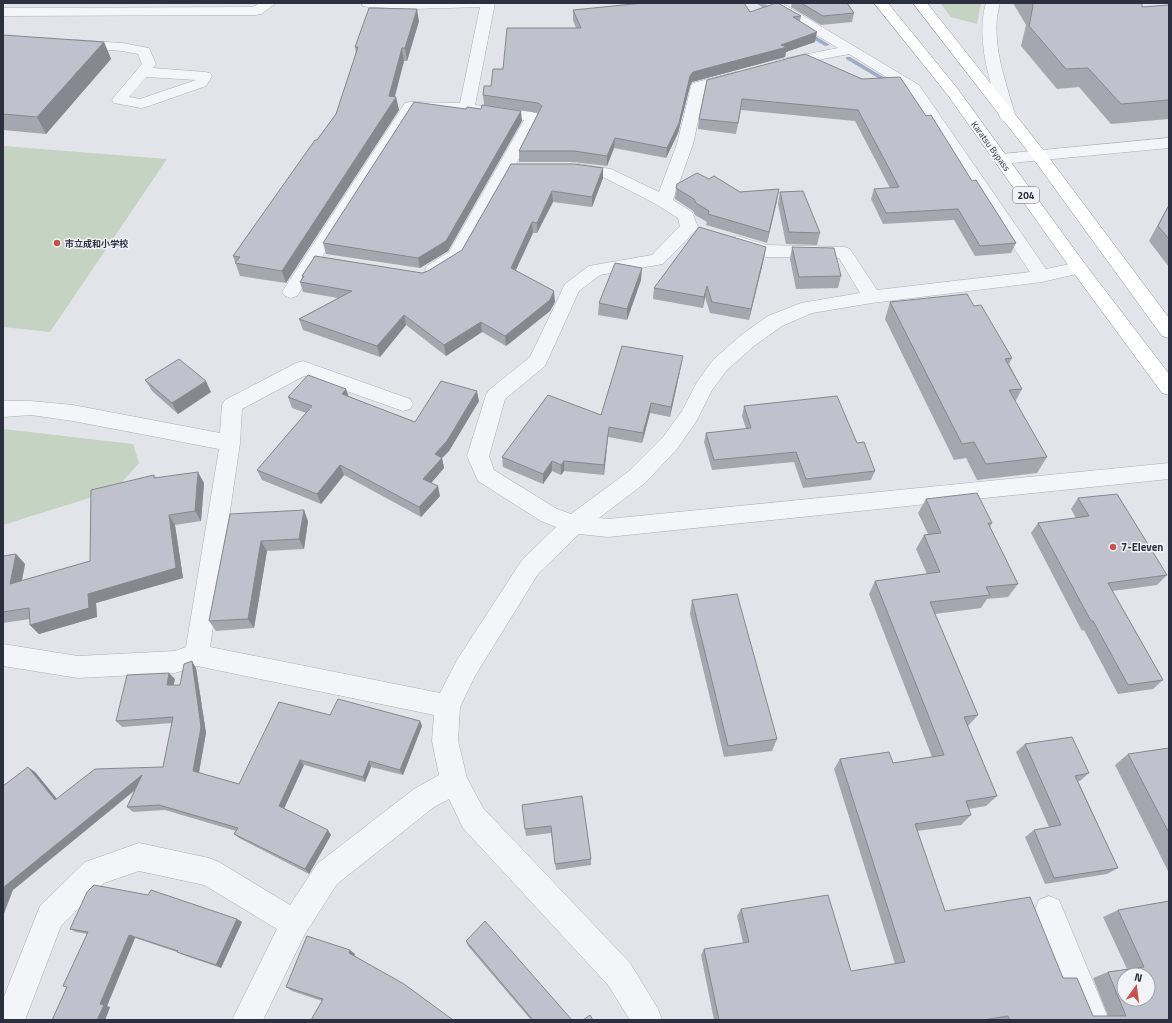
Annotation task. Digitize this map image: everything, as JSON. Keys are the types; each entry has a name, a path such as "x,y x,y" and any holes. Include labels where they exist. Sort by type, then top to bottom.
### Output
{"highway":[{"name":"Karatsu Bypass","path":"881,3 952,91 1079,268 1169,388"},
{"path":"920,3 1008,118 1038,154 1169,331"}],"street":[{"path":"3,12 256,12 269,3"},
{"path":"368,3 413,5 487,3 467,108"},
{"path":"773,3 914,88 1042,276"},
{"path":"993,3 989,17 991,52 1008,118"},
{"path":"66,43 122,47 144,51 149,64 119,100 141,104 201,83 205,76 143,72"},
{"path":"765,68 787,62 850,50"},
{"path":"664,201 685,144 698,86 750,72"},
{"path":"291,292 320,260 410,106 467,108 533,117 456,256 423,276"},
{"path":"1001,159 1038,154 1169,143"},
{"path":"506,168 529,168"},
{"path":"559,168 574,168 605,172 664,201 686,216 696,229 657,260 595,270 571,288 538,361 496,395 478,456 486,475 549,515 574,524 608,528 1169,470"},
{"path":"724,238 766,252 844,253 872,297"},
{"path":"647,1020 619,974 473,818 454,782 445,741 447,706 466,668 530,566 574,524 637,477 670,443 690,415 704,387 720,365 747,341 775,321 808,307 872,297 1042,276 1079,268"},
{"path":"197,655 230,443 232,405 303,368 403,404"},
{"path":"3,409 31,408 73,413 230,443"},
{"path":"3,655 78,666 175,662 197,655 447,706"},
{"path":"246,1020 296,924 327,874 424,798 454,782"},
{"path":"10,1020 50,916 95,872 139,857 209,872 296,924"},
{"path":"1049,910 1094,1020"}],"green space":[{"path":"940,3 981,3 977,24 951,17"},
{"path":"3,146 167,159 50,332 3,327"},
{"path":"3,429 133,444 139,463 115,490 3,525"}],"building":[{"path":"643,3 744,3 750,12 778,3 801,16 793,17 817,32 781,45 787,47 693,72 690,76 679,123 667,148 615,138 607,156 574,151 519,151 542,106 538,103 483,95 484,86 491,86 493,69 503,69 507,28 581,28 573,10"},
{"path":"801,3 847,3 854,13 823,16"},
{"path":"1032,3 1142,3 1142,7 1169,5 1169,100 1121,104 1088,68 1066,69 1029,26 1033,6"},
{"path":"369,8 417,9 405,48 402,48 389,96 396,97 282,271 235,263 240,257 233,256 315,140 317,140 336,114 358,47 355,47"},
{"path":"3,35 104,42 37,117 3,114"},
{"path":"805,54 862,79 900,77 926,116 931,115 972,181 976,180 1016,243 980,246 958,209 886,213 874,189 899,187 858,110 742,99 738,123 699,119 707,80"},
{"path":"414,102 466,109 467,107 481,109 482,105 521,111 446,241 418,258 323,243"},
{"path":"511,164 574,164 603,168 592,197 552,191 537,223 532,222 511,268 554,291 550,300 505,336 481,322 444,345 404,315 377,346 299,319 352,291 300,282 304,276 302,276 315,256 422,273 428,271 462,250"},
{"path":"697,173 709,179 714,176 740,192 779,189 769,232 708,214 709,211 696,203 694,199 676,188 677,184"},
{"path":"803,191 820,233 789,232 780,192"},
{"path":"1169,205 1169,239 1158,226"},
{"path":"699,227 766,247 751,309 712,302 707,286 704,297 654,288"},
{"path":"792,247 834,248 841,276 799,277"},
{"path":"615,263 642,268 627,309 599,303"},
{"path":"967,294 974,306 981,305 1012,358 1005,359 1022,389 1009,390 1047,457 986,464 974,442 962,444 890,302"},
{"path":"622,346 683,356 671,407 651,403 643,433 609,427 604,465 564,461 561,465 552,461 543,474 502,457 548,395 601,415"},
{"path":"179,359 206,381 172,403 145,380"},
{"path":"308,375 346,389 342,394 415,422 441,381 477,391 447,441 435,454 442,458 423,479 438,486 419,507 340,465 317,494 257,470 312,406 288,397"},
{"path":"837,396 857,443 864,442 875,471 806,479 796,452 714,460 706,433 751,428 744,406"},
{"path":"198,472 195,511 169,515 176,568 88,594 89,608 30,625 29,608 3,612 3,556 16,554 10,584 90,561 91,490 154,475 154,478"},
{"path":"977,493 992,523 988,523 1018,584 986,587 990,595 930,602 978,715 964,717 997,796 966,801 971,815 915,824 945,911 1030,897 1063,978 1077,978 1093,1016 1126,1016 1122,1007 1156,1007 1156,967 1144,967 1118,910 1169,901 1169,1020 1010,1020 1008,1016 983,1020 719,1020 704,949 749,942 741,909 828,895 851,971 905,962 840,759 889,752 893,763 944,755 875,581 940,572 924,535 941,533 926,499"},
{"path":"1117,494 1167,575 1108,583 1163,680 1128,685 1093,621 1091,621 1038,523 1089,516 1078,498"},
{"path":"304,510 299,539 261,541 248,619 209,621 230,514"},
{"path":"737,594 777,739 728,746 692,600"},
{"path":"192,661 201,727 193,771 239,784 279,702 330,715 338,699 420,721 400,770 369,761 363,777 300,760 279,806 328,830 305,869 234,834 238,828 159,805 127,807 142,775 5,886 3,891 3,786 28,767 55,800 95,769 163,767 173,717 116,721 127,675 169,673 167,685 180,685 184,664"},
{"path":"1072,737 1089,773 1075,776 1118,868 1054,878 1034,830 1061,825 1025,744"},
{"path":"1169,748 1169,833 1128,754"},
{"path":"582,796 591,859 555,864 551,826 525,829 522,805"},
{"path":"94,885 148,895 151,890 237,919 216,965 129,935 100,1004 104,1005 97,1020 52,1020 67,987 63,986 88,932 70,929 87,892"},
{"path":"485,921 572,1020 533,1020 466,941"},
{"path":"307,936 350,950 349,953 404,984 453,1020 311,1020 323,999 286,987"},
{"path":"1116,971 1116,992 1108,972"},
{"path":"590,1015 593,1020 583,1020"}],"waterway":[{"path":"759,3 776,14"},
{"path":"805,32 827,45"},
{"path":"848,58 887,81"}],"place":[{"name":"市立成和小学校","path":"57,243"},
{"name":"7-Eleven","path":"1113,547"}]}
